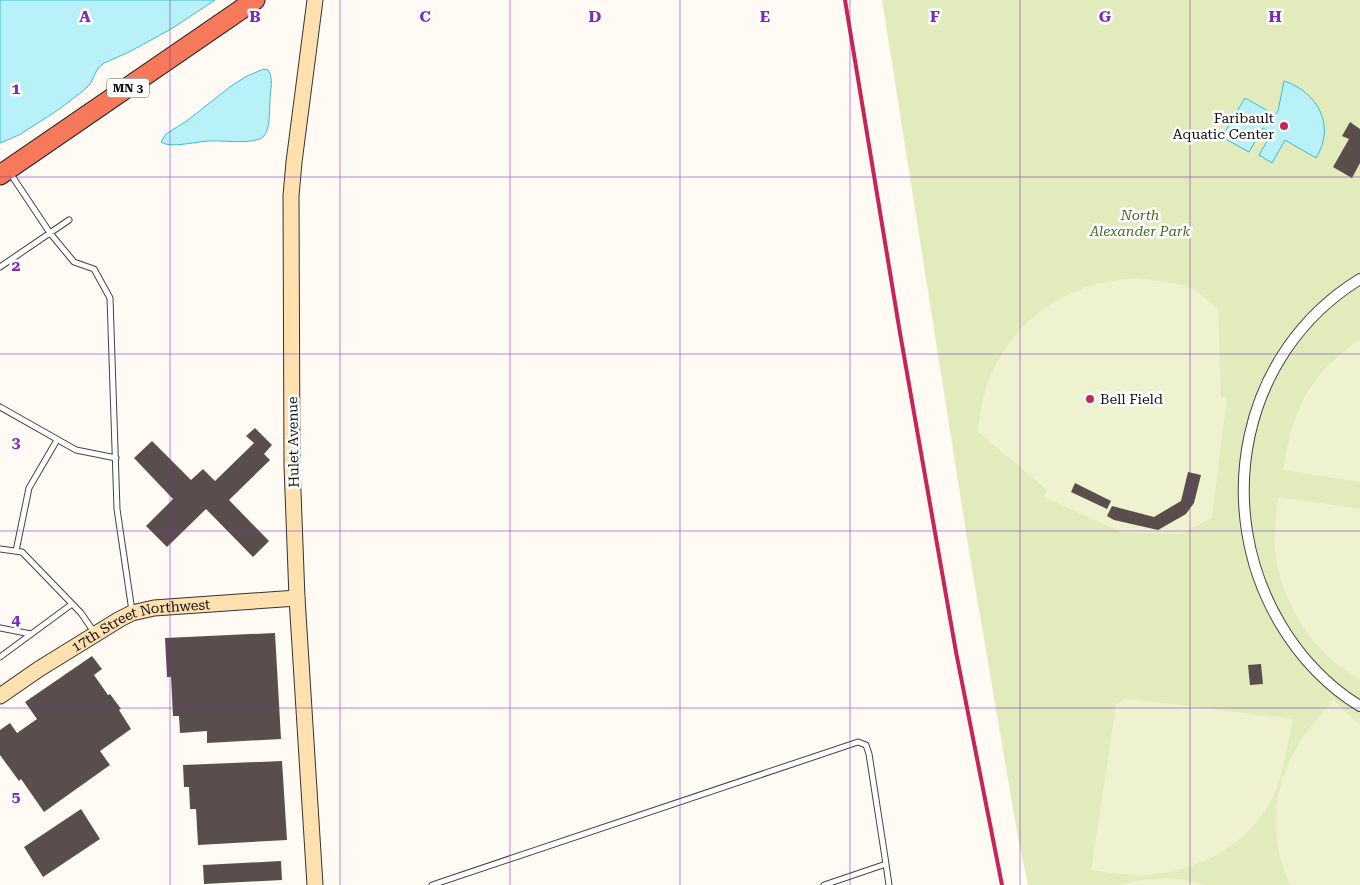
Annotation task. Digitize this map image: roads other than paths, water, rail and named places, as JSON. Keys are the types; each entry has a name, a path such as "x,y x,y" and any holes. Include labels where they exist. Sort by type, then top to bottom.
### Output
{"highway":[{"name":"MN 3","path":"4,173 255,0"}],"street":[{"name":"Hulet Avenue","path":"315,0 291,196 292,465 297,598 315,885"},
{"path":"1360,279 1337,295 1314,316 1291,343 1271,374 1257,408 1250,433 1243,480 1247,536 1255,568 1268,602 1285,632 1307,661 1335,688 1360,706"},
{"name":"17th Street Northwest","path":"0,696 39,669 132,613 154,608 297,598"}],"lane":[{"path":"4,173 50,234 74,262 94,268 110,298 117,509 132,613"},
{"path":"0,267 69,220"},
{"path":"0,407 76,450 116,458"},
{"path":"16,551 29,488 57,440"},
{"path":"0,549 22,552 87,620 96,634"},
{"path":"0,657 72,604"},
{"path":"0,628 31,634"},
{"path":"432,885 858,742 866,745 869,754 889,885"},
{"path":"824,885 886,864"}],"water":[{"path":"0,0 215,0 171,29 129,52 104,63 98,68 90,84 83,91 19,135 0,143"},
{"path":"264,69 270,73 271,85 268,124 266,134 263,137 245,142 210,141 171,145 161,142 166,134 188,120 231,86 247,76"},
{"path":"1284,81 1306,93 1320,112 1324,122 1324,134 1322,146 1316,158 1285,140 1272,163 1259,155 1272,133 1263,128 1249,152 1222,137 1245,98 1275,115 1278,111"}],"railway":[{"path":"845,0 900,333 956,652 1002,885"}],"place":[{"name":"Faribault Aquatic Center","path":"1284,126"},
{"name":"Bell Field","path":"1090,399"}],"park label":[{"name":"North Alexander Park","path":"1140,224"}]}
